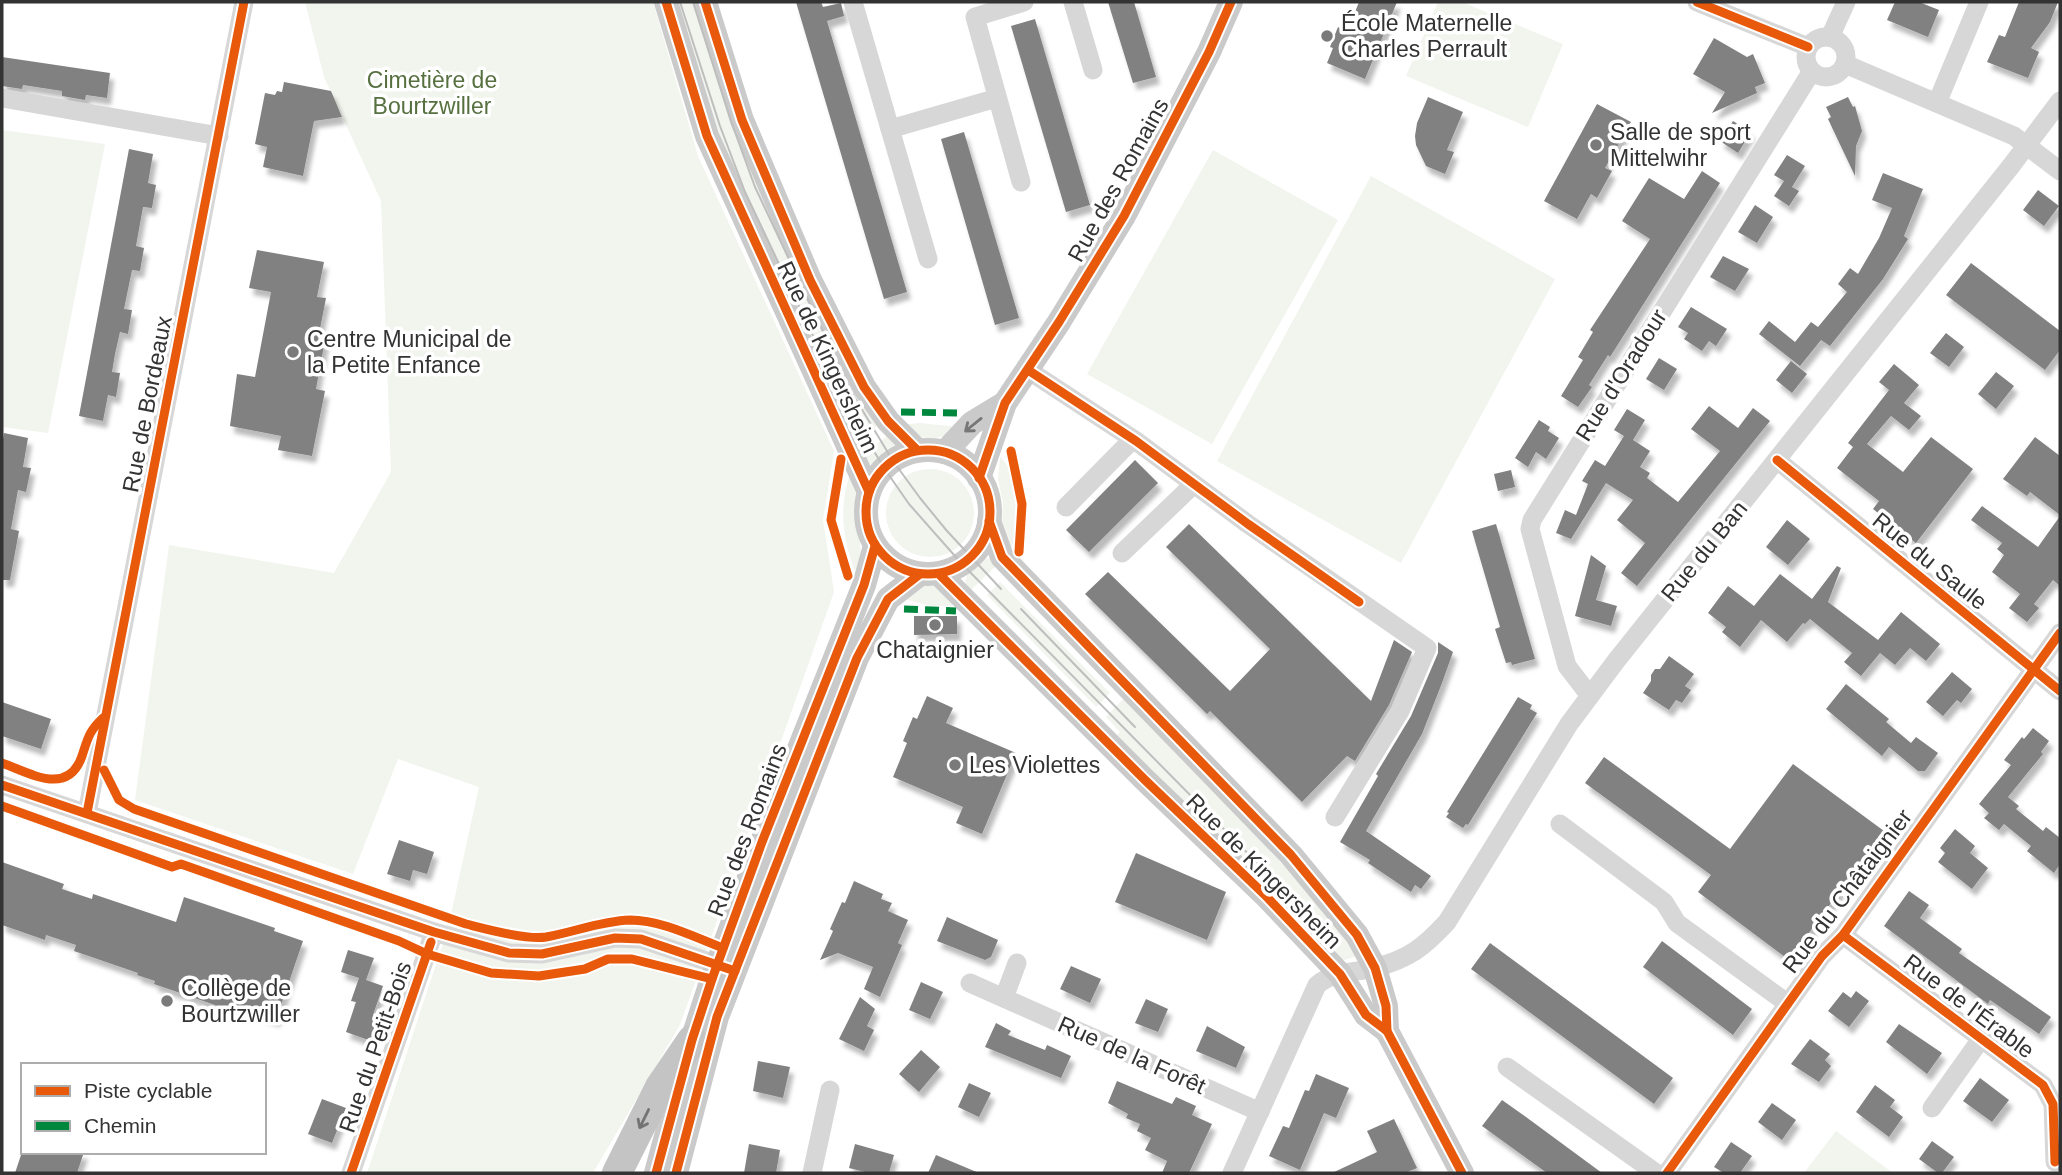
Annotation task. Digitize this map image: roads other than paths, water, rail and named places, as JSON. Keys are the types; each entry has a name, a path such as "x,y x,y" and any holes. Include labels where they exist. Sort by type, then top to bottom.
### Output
{"highway":[{"path":"617,1173 660,1087 692,1040"}],"main road":[{"name":"Rue de Kingersheim","path":"666,2 707,136 869,492"},
{"name":"Rue de Kingersheim","path":"705,2 742,120 810,280 864,387 888,421 918,450"},
{"name":"Rue des Romains","path":"979,478 1005,403 1124,216 1209,52 1231,2"},
{"name":"Rue des Romains","path":"945,452 972,423 1005,403"},
{"path":"918,450 945,452 970,467 986,491 989,522 985,536 971,557 962,564 929,574 902,569 887,560 875,546 867,529 865,510 874,479 903,455 918,450"},
{"name":"Rue de Kingersheim","path":"989,522 1002,558 1291,855 1357,935 1375,968 1386,1006 1387,1031"},
{"name":"Rue des Romains","path":"676,1173 717,1017 726,968 848,620 864,585 875,546"},
{"name":"Rue de Kingersheim","path":"929,574 1265,895 1339,974 1366,1015 1387,1031"},
{"name":"Rue des Romains","path":"656,1173 692,1040 726,968 856,658 888,599 929,574"},
{"path":"1387,1031 1462,1173"}],"street":[{"name":"Rue de Bordeaux","path":"87,813 244,2"},
{"path":"853,2 928,258"},
{"path":"1021,182 975,17 1024,2"},
{"path":"1073,2 1093,71"},
{"path":"1697,2 1808,47"},
{"path":"1830,37 1846,2"},
{"path":"1937,103 1979,2"},
{"path":"1830,37 1844,47 1845,64 1837,74 1817,75 1806,60 1808,47 1818,38 1830,37"},
{"path":"1845,64 2014,136 2060,170"},
{"name":"Rue d'Oradour","path":"1590,696 1567,666 1530,529 1532,520 1812,71"},
{"path":"2,97 219,136"},
{"path":"890,130 997,97"},
{"name":"Rue du Ban","path":"1339,974 1375,968 1408,956 1425,946 1447,922 1569,724 2060,101"},
{"path":"1028,370 1133,439 1427,648 1400,711 1335,817"},
{"path":"1066,506 1133,439"},
{"name":"Rue du Saule","path":"1777,460 2060,691"},
{"path":"1122,553 1194,484"},
{"name":"Rue du Châtaignier","path":"1667,1173 1787,1003 1822,956 1843,935 2060,633"},
{"path":"2,785 434,932 509,953 542,954 615,938 641,939 726,968"},
{"name":"Rue du Châtaignier","path":"1560,824 1664,902 1677,923 1787,1003"},
{"name":"Rue du Petit-Bois","path":"351,1173 434,932"},
{"name":"Rue de l'Érable","path":"1843,935 2043,1085 2053,1104 2055,1162"},
{"path":"1004,998 1017,963"},
{"path":"1232,1173 1309,999 1317,985 1327,977 1339,974"},
{"name":"Rue de la Forêt","path":"970,984 1259,1112"},
{"name":"Rue de l'Érable","path":"1932,1108 1981,1039"},
{"path":"1507,1067 1656,1173"},
{"path":"812,1173 830,1090"}],"tram line":[{"path":"680,2 720,126 745,192 843,399 884,468 909,504 962,564 1278,884 1336,947"},
{"path":"693,2 755,187 852,393 893,461 920,498 1001,589"},
{"path":"1021,609 1135,727"}],"place":[{"name":"École Maternelle Charles Perrault","path":"1327,36"},
{"name":"Salle de sport Mittelwihr","path":"1596,145"},
{"name":"Centre Municipal de la Petite Enfance","path":"293,352"},
{"name":"Chataignier","path":"935,625"},
{"name":"Les Violettes","path":"955,765"},
{"name":"Collège de Bourtzwiller","path":"167,1001"}],"park label":[{"name":"Cimetière de Bourtzwiller","path":"432,93"}]}
